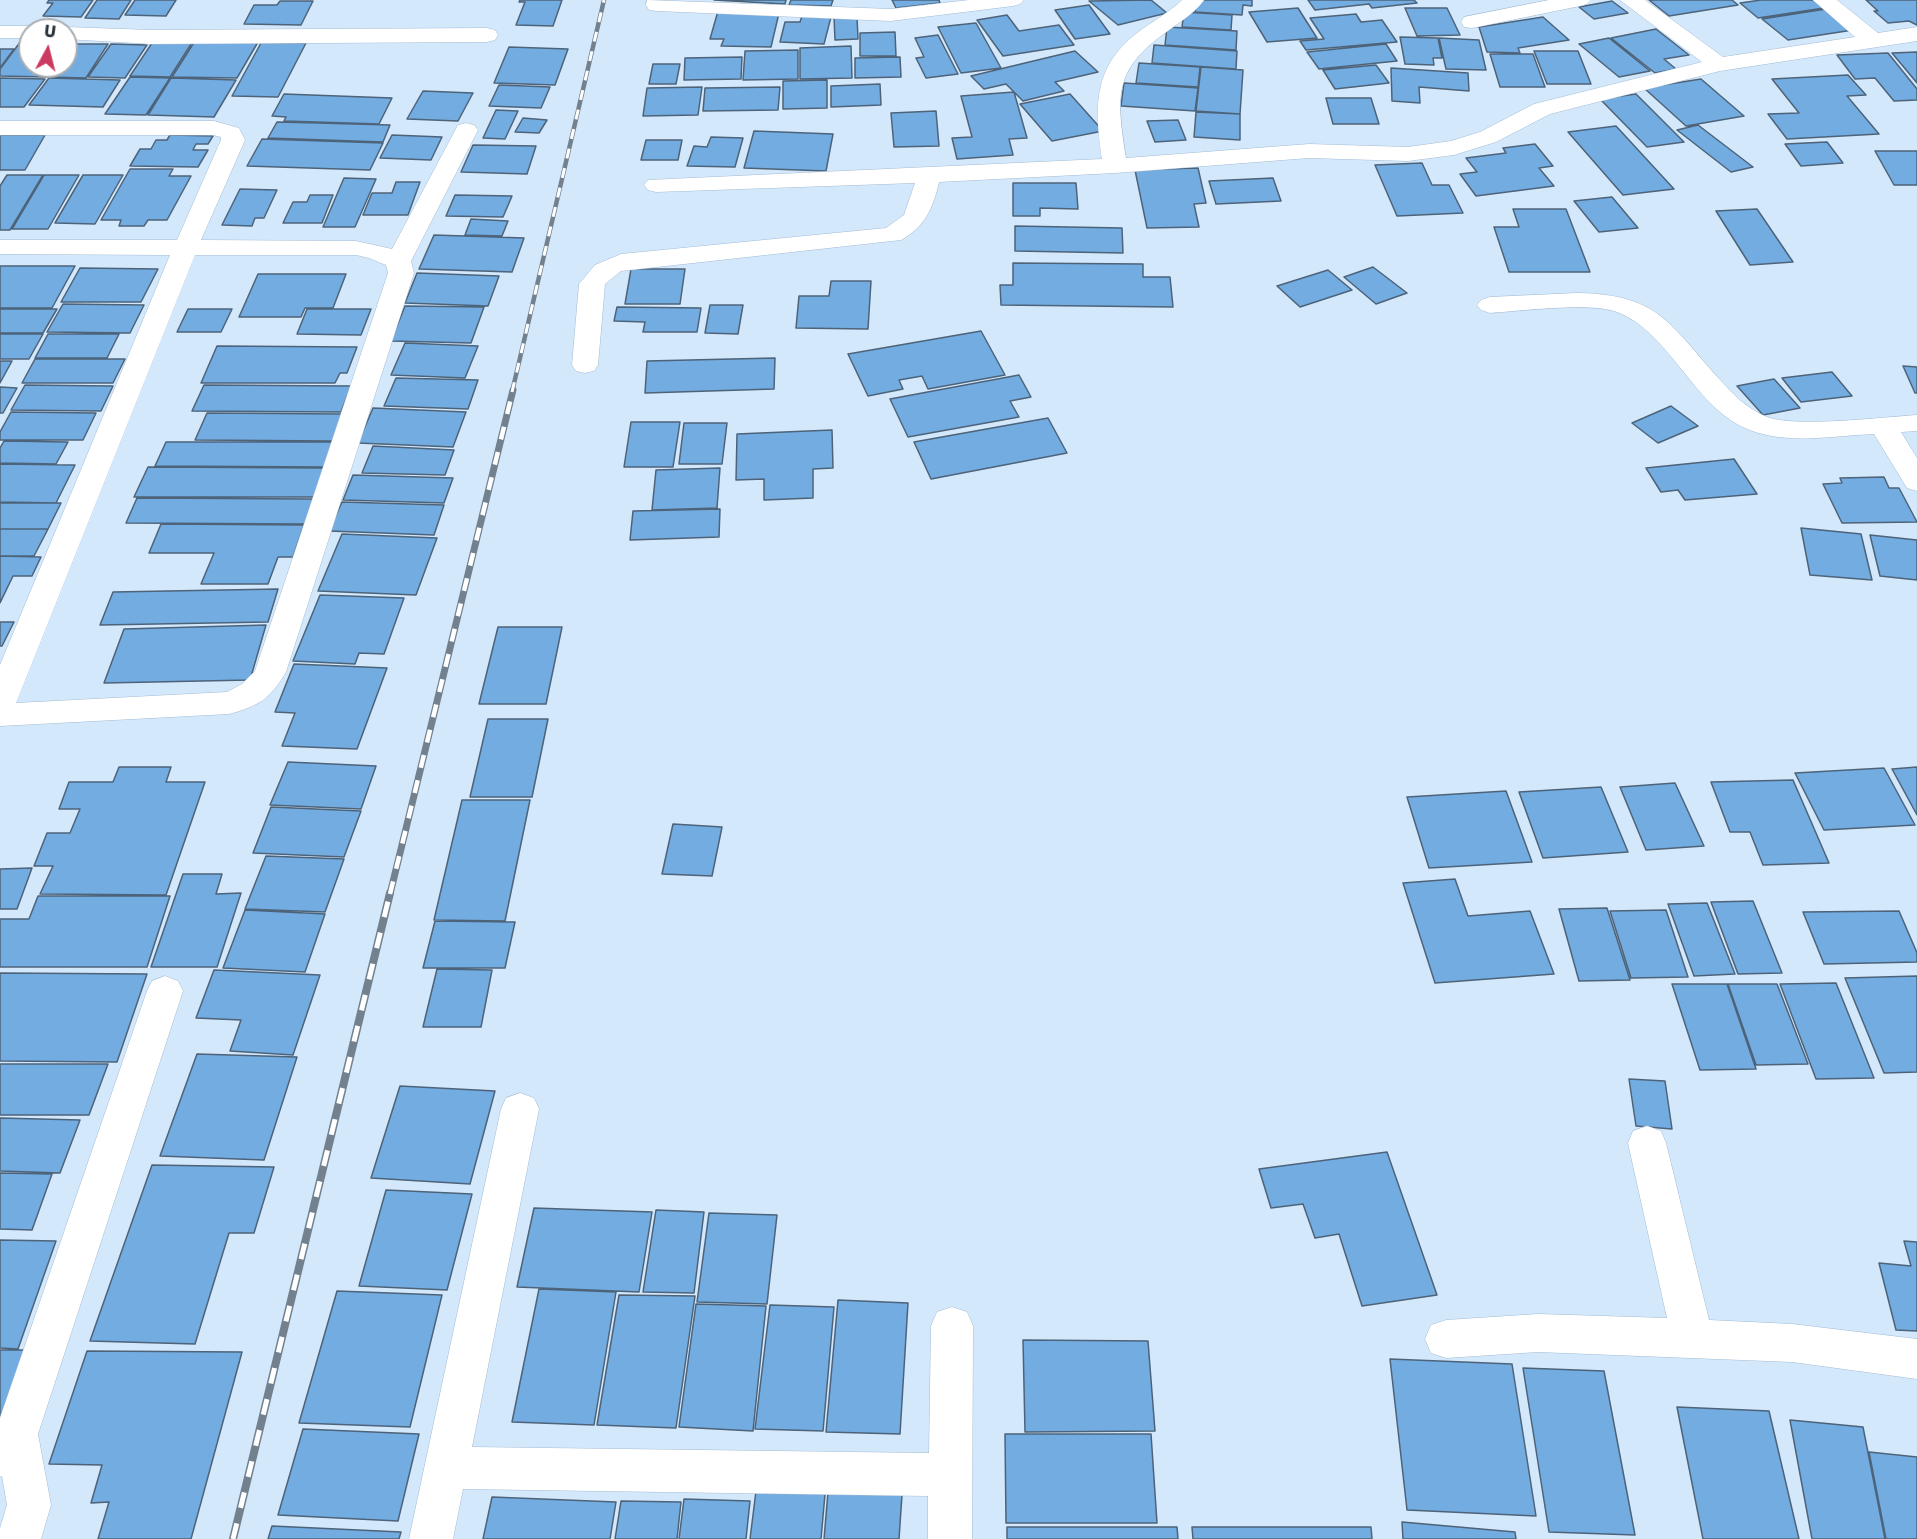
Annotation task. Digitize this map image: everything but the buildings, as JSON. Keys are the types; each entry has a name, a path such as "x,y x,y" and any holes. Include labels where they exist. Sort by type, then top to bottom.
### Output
{"street":[{"path":"658,0 657,5 891,15 1013,0"},
{"path":"1115,166 1108,109 1115,72 1129,51 1187,8 1193,0"},
{"path":"1472,22 1581,0"},
{"path":"1631,0 1719,64"},
{"path":"1824,0 1871,39"},
{"path":"0,32 18,32"},
{"path":"78,34 151,37 487,35"},
{"path":"656,184 1115,166 1310,151 1408,154 1454,148 1488,137 1542,109 1719,64 1871,39 1917,34"},
{"path":"0,128 214,128 231,133 233,140 186,247 0,703"},
{"path":"0,715 229,704 247,698 262,687 270,672 388,316 401,273 398,261 466,130"},
{"path":"585,364 592,284 599,273 607,267 621,262 892,235 915,221 929,175"},
{"path":"0,247 356,248 375,251 398,261"},
{"path":"1490,305 1601,301 1623,305 1642,314 1657,326 1730,406 1759,424 1794,429 1917,423"},
{"path":"1883,424 1917,482"},
{"path":"19,1539 29,1505 8,1445 165,991"},
{"path":"431,1539 520,1108"},
{"path":"1647,1143 1692,1338"},
{"path":"950,1539 952,1326"},
{"path":"1446,1339 1538,1333 1692,1338 1792,1343 1917,1359"},
{"path":"445,1468 950,1475"}],"railway":[{"path":"512,392 604,0"},
{"path":"390,894 513,390"},
{"path":"233,1539 390,893"}]}
